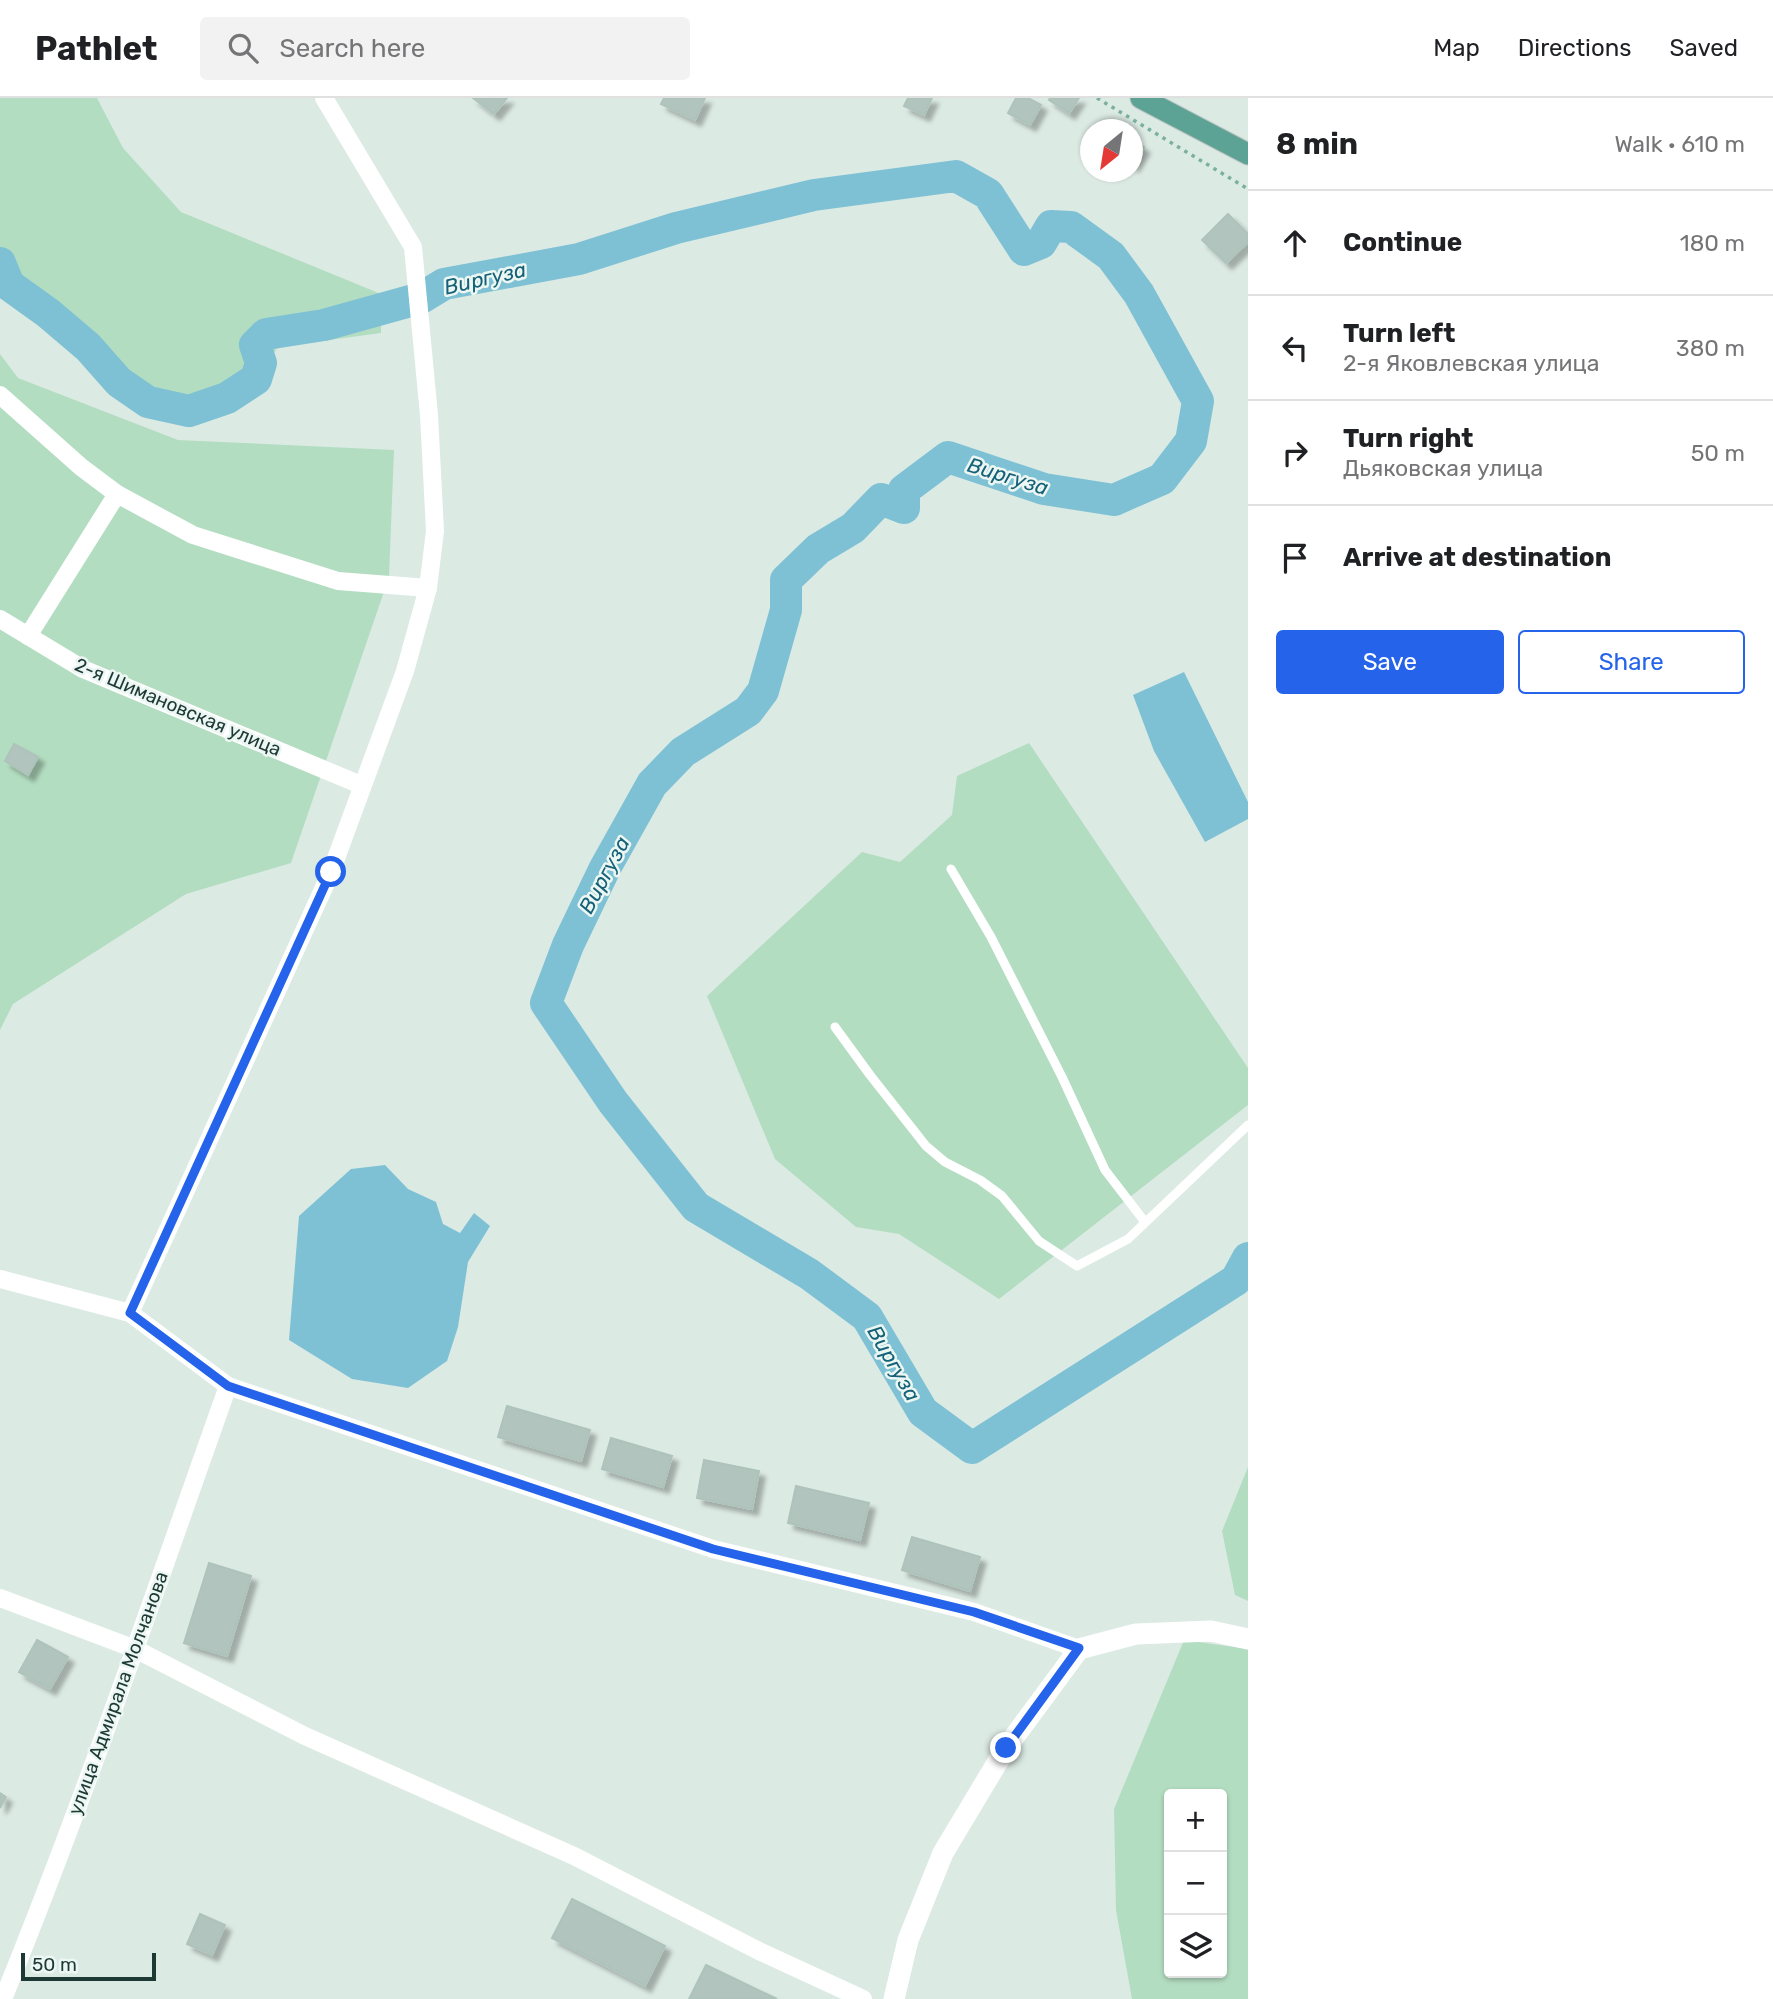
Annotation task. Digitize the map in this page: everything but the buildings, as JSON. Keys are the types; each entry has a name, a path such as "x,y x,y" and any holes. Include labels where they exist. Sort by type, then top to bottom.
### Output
{"main road":[{"path":"1141,98 1248,154"}],"street":[{"path":"130,1313 331,872 405,671 428,588 435,531 429,415 413,247 324,98"},
{"path":"0,395 81,467 117,494 193,535 338,581 428,588"},
{"path":"28,636 117,494"},
{"name":"2-я Шимановская улица","path":"0,619 83,669 361,785"},
{"path":"0,1279 130,1313 228,1386 713,1549 974,1612 1079,1648 1136,1634 1211,1631 1248,1639"},
{"name":"улица Адмирала Молчанова","path":"3,1999 135,1649 228,1386"},
{"path":"0,1598 135,1649 305,1736 574,1856 757,1950 863,1999"},
{"path":"894,1999 908,1940 943,1853 1006,1748 1079,1648"}],"lane":[{"path":"951,869 991,937 1062,1077 1105,1170 1145,1222"},
{"path":"835,1027 926,1146 945,1162 1002,1196 1039,1241 1077,1266 1128,1239 1248,1125"}],"path":[{"path":"1097,98 1248,189"}],"green space":[{"path":"0,98 97,98 123,148 181,212 381,294 381,333 278,347 256,379 227,398 189,411 148,402 119,382 88,347 48,313 9,285 0,263"},
{"path":"0,354 18,378 178,440 394,450 389,577 291,863 186,894 13,1004 0,1030"},
{"path":"1029,743 1248,1068 1248,1105 999,1299 899,1234 856,1227 775,1159 707,996 862,852 900,862 952,815 957,776"},
{"path":"1248,1467 1248,1601 1235,1595 1222,1531"},
{"path":"1184,1640 1248,1649 1248,1999 1132,1999 1116,1910 1114,1809"}],"water":[{"path":"1184,672 1248,802 1248,819 1205,842 1154,751 1133,695"},
{"path":"385,1165 408,1189 436,1202 443,1224 460,1233 474,1213 490,1226 468,1262 458,1327 447,1361 408,1388 352,1379 289,1340 299,1216 351,1169"}],"waterway":[{"name":"Виргуза","path":"0,263 9,285 88,347 119,382 148,402 189,411 227,398 256,379 261,363 255,345 266,334 324,325 421,298 444,284 579,259 676,228 814,195 956,176 988,194 1024,250 1041,243 1051,226 1071,227 1111,256 1139,294 1198,401 1191,441 1162,479 1114,500 1044,489 948,457 904,490 904,508 881,499 853,528 818,549 786,580 786,610 763,691 748,711 683,752 652,784 605,868 568,945 546,1003 613,1102 696,1207 809,1274 867,1317 923,1412 972,1448 1236,1280 1248,1258"}],"route":[{"path":"331,872 130,1313 228,1386 713,1549 974,1612 1079,1648 1006,1748"}]}
